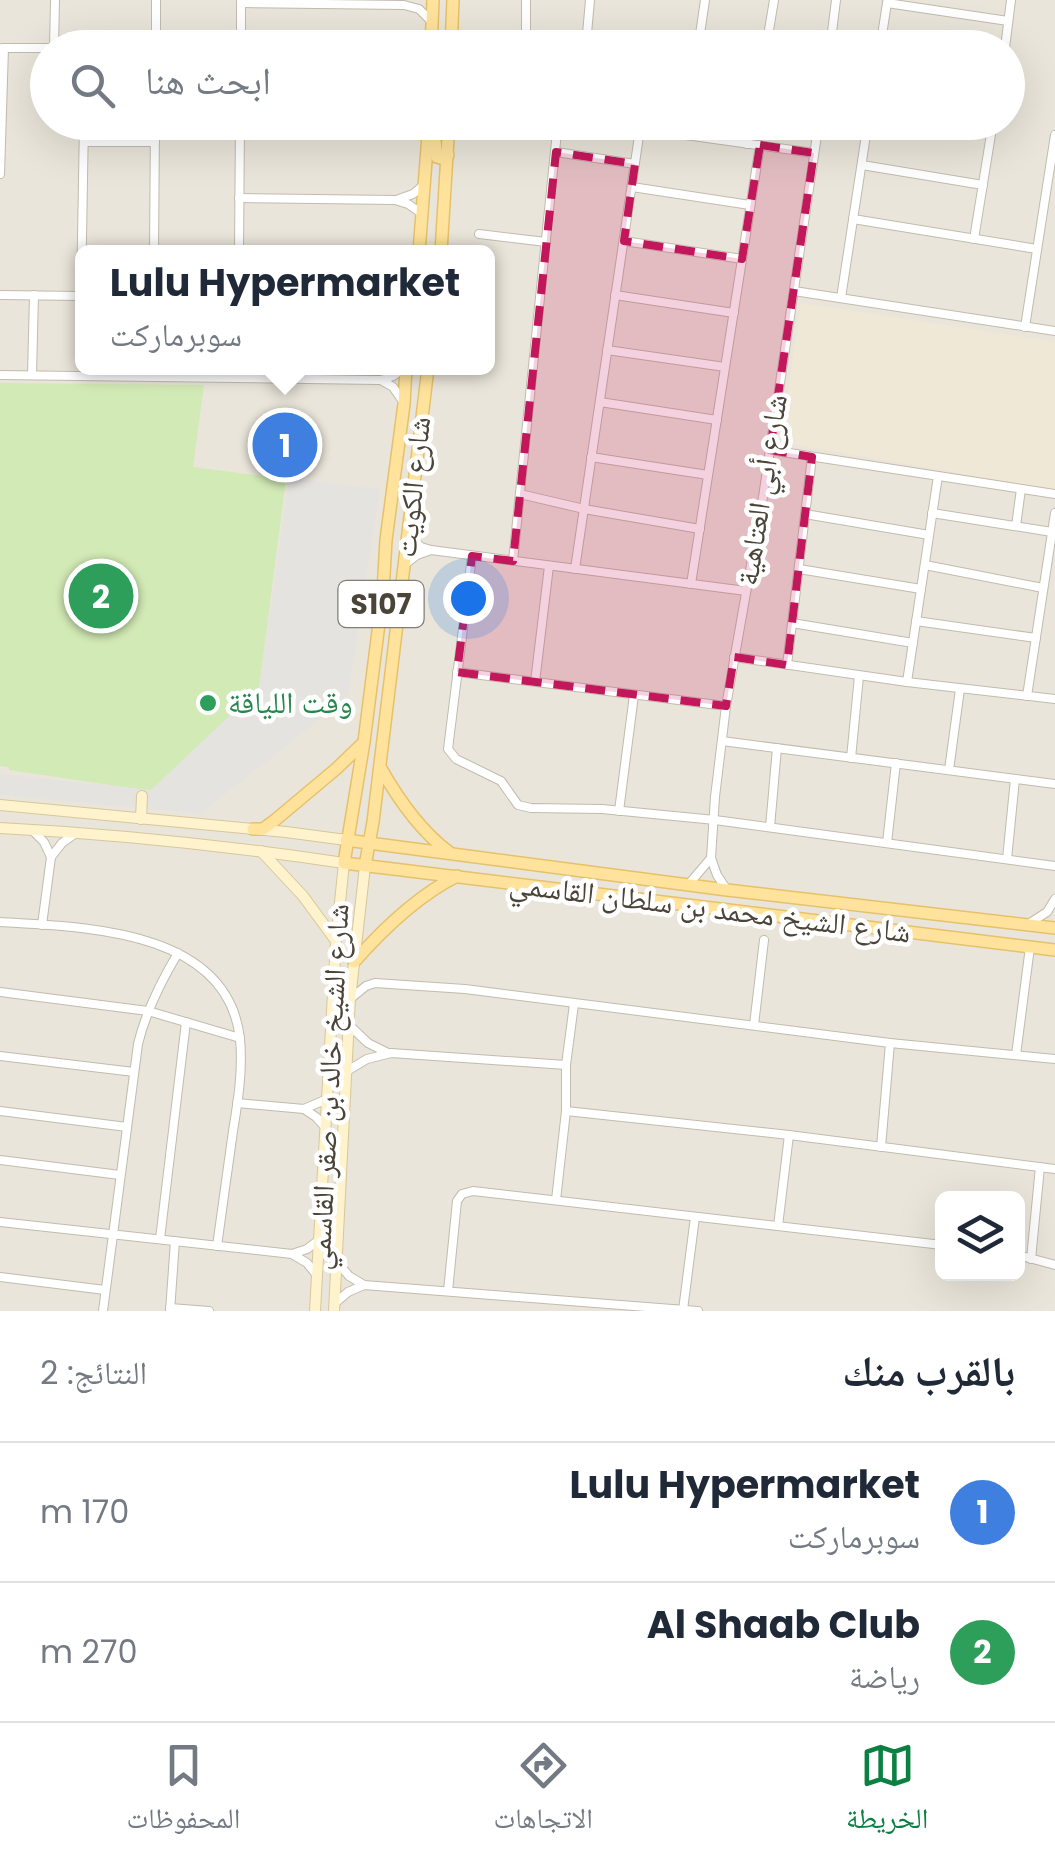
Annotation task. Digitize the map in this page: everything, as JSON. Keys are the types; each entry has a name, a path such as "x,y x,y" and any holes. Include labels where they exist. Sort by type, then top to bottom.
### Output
{"main road":[{"path":"432,30 433,0"},
{"path":"452,30 453,0"},
{"path":"420,245 428,140"},
{"path":"434,140 437,156 448,156"},
{"path":"442,245 449,140"},
{"name":"شارع الكويت","path":"344,863 383,592 405,375"},
{"name":"شارع الكويت","path":"364,866 380,766 427,375"},
{"path":"253,829 274,821 364,742"},
{"path":"380,766 405,806 453,856"},
{"path":"141,819 142,796"},
{"path":"0,805 346,840"},
{"path":"0,828 260,850 344,863"},
{"name":"شارع الشيخ محمد بن سلطان القاسمي","path":"346,840 1055,928"},
{"path":"260,850 303,896 336,941"},
{"name":"شارع الشيخ محمد بن سلطان القاسمي","path":"344,863 1055,950"},
{"name":"شارع الشيخ خالد بن صقر القاسمي","path":"316,1311 326,1100 344,863"},
{"name":"شارع الشيخ خالد بن صقر القاسمي","path":"334,1308 350,999 364,866"},
{"path":"354,962 427,893 457,876"}],"street":[{"path":"52,30 55,0"},
{"path":"156,0 156,30"},
{"path":"404,5 417,0"},
{"path":"526,0 526,30"},
{"path":"587,30 590,0"},
{"path":"697,0 705,1 701,30"},
{"path":"769,30 774,0"},
{"path":"832,30 836,0"},
{"path":"1007,30 1011,0"},
{"path":"241,30 241,1 404,5 419,9 432,22"},
{"path":"883,30 887,2 1008,21"},
{"path":"0,174 2,48 30,48"},
{"path":"1025,327 1055,135"},
{"path":"239,245 240,140"},
{"path":"513,561 557,140"},
{"path":"575,569 638,140"},
{"path":"718,140 814,153"},
{"path":"747,144 748,140"},
{"name":"شارع أبي العتاهية","path":"711,858 726,706 770,450 816,140"},
{"path":"841,298 865,140"},
{"path":"974,239 990,140"},
{"path":"83,245 84,142 155,142 154,245"},
{"path":"691,584 760,146"},
{"path":"556,152 635,164"},
{"path":"862,165 983,185"},
{"path":"395,200 413,194 424,184"},
{"path":"632,187 750,206"},
{"path":"239,198 395,200 414,206 422,214"},
{"path":"853,220 1037,249"},
{"path":"479,234 546,242"},
{"path":"624,242 742,258"},
{"path":"794,291 1055,332"},
{"path":"0,295 75,296"},
{"path":"32,376 34,295"},
{"path":"616,295 734,313"},
{"path":"607,350 725,367"},
{"path":"0,375 381,380 394,375"},
{"path":"381,380 393,386 404,404"},
{"path":"600,402 717,420"},
{"path":"770,450 1055,494"},
{"path":"591,456 708,475"},
{"path":"787,665 812,456"},
{"path":"908,682 938,476"},
{"path":"1016,526 1022,489"},
{"path":"520,494 700,528"},
{"path":"1027,696 1055,512"},
{"path":"932,513 1052,532"},
{"path":"805,514 929,535"},
{"path":"409,536 431,550 746,591"},
{"path":"405,564 431,550"},
{"path":"472,556 448,744 452,756 497,778 524,808 619,810 715,820 1055,866"},
{"path":"924,565 1044,588"},
{"path":"535,682 549,566"},
{"path":"798,569 921,589"},
{"path":"916,621 1036,638"},
{"path":"792,622 913,643"},
{"path":"734,657 1055,699"},
{"path":"456,672 726,706"},
{"path":"851,758 859,676"},
{"path":"948,770 960,688"},
{"path":"619,810 634,695"},
{"path":"722,741 1055,784"},
{"path":"770,827 778,748"},
{"path":"888,843 896,764"},
{"path":"1007,860 1016,779"},
{"path":"32,830 52,857"},
{"path":"42,925 52,857 76,832"},
{"path":"688,885 711,858"},
{"path":"711,858 727,890"},
{"path":"1028,924 1042,917 1055,899"},
{"path":"0,922 123,936 160,946 205,970 225,994 237,1023 241,1071 217,1246"},
{"path":"754,1025 764,940"},
{"path":"1016,1055 1030,946"},
{"path":"103,1311 142,1027 156,991 178,953"},
{"path":"350,999 369,984 465,989 1055,1059"},
{"path":"0,992 148,1011 240,1038"},
{"path":"556,1200 574,1004"},
{"path":"160,1240 186,1022"},
{"path":"349,1025 368,1043 390,1053 566,1065"},
{"path":"882,1147 890,1042"},
{"path":"347,1071 390,1053"},
{"path":"0,1056 134,1072"},
{"path":"304,1110 326,1100"},
{"path":"237,1104 304,1110 325,1127"},
{"path":"0,1111 127,1127"},
{"path":"566,1111 1055,1169"},
{"path":"778,1226 789,1135"},
{"path":"0,1160 120,1174"},
{"path":"1031,1259 1040,1167"},
{"path":"448,1291 456,1200 474,1191 935,1244"},
{"path":"683,1310 696,1218"},
{"path":"0,1222 292,1254 320,1239"},
{"path":"175,1241 170,1310 209,1311"},
{"path":"292,1254 318,1277"},
{"path":"1025,1257 1055,1265"},
{"path":"338,1263 364,1285"},
{"path":"0,1277 105,1290"},
{"path":"334,1308 348,1292 364,1285 698,1311"},
{"path":"554,1311 556,1299"}],"highlighted area":[{"path":"760,145 814,153 770,450 812,457 787,665 734,657 726,706 457,672 472,556 513,561 556,152 635,164 624,241 742,259"}],"shaded area":[{"path":"0,0 1055,0 1055,1311 0,1311"},
{"path":"801,303 1055,342 1055,490 780,442"},
{"path":"289,478 380,489 348,697 200,814 0,795 0,774 151,790 259,688"}],"green space":[{"path":"0,383 204,385 193,467 286,479 259,688 151,791 0,766"}],"place":[{"name":"Lulu Hypermarket","path":"285,445"},
{"name":"Al Shaab Club","path":"101,596"},
{"name":"وقت اللياقة","path":"208,703"}]}
